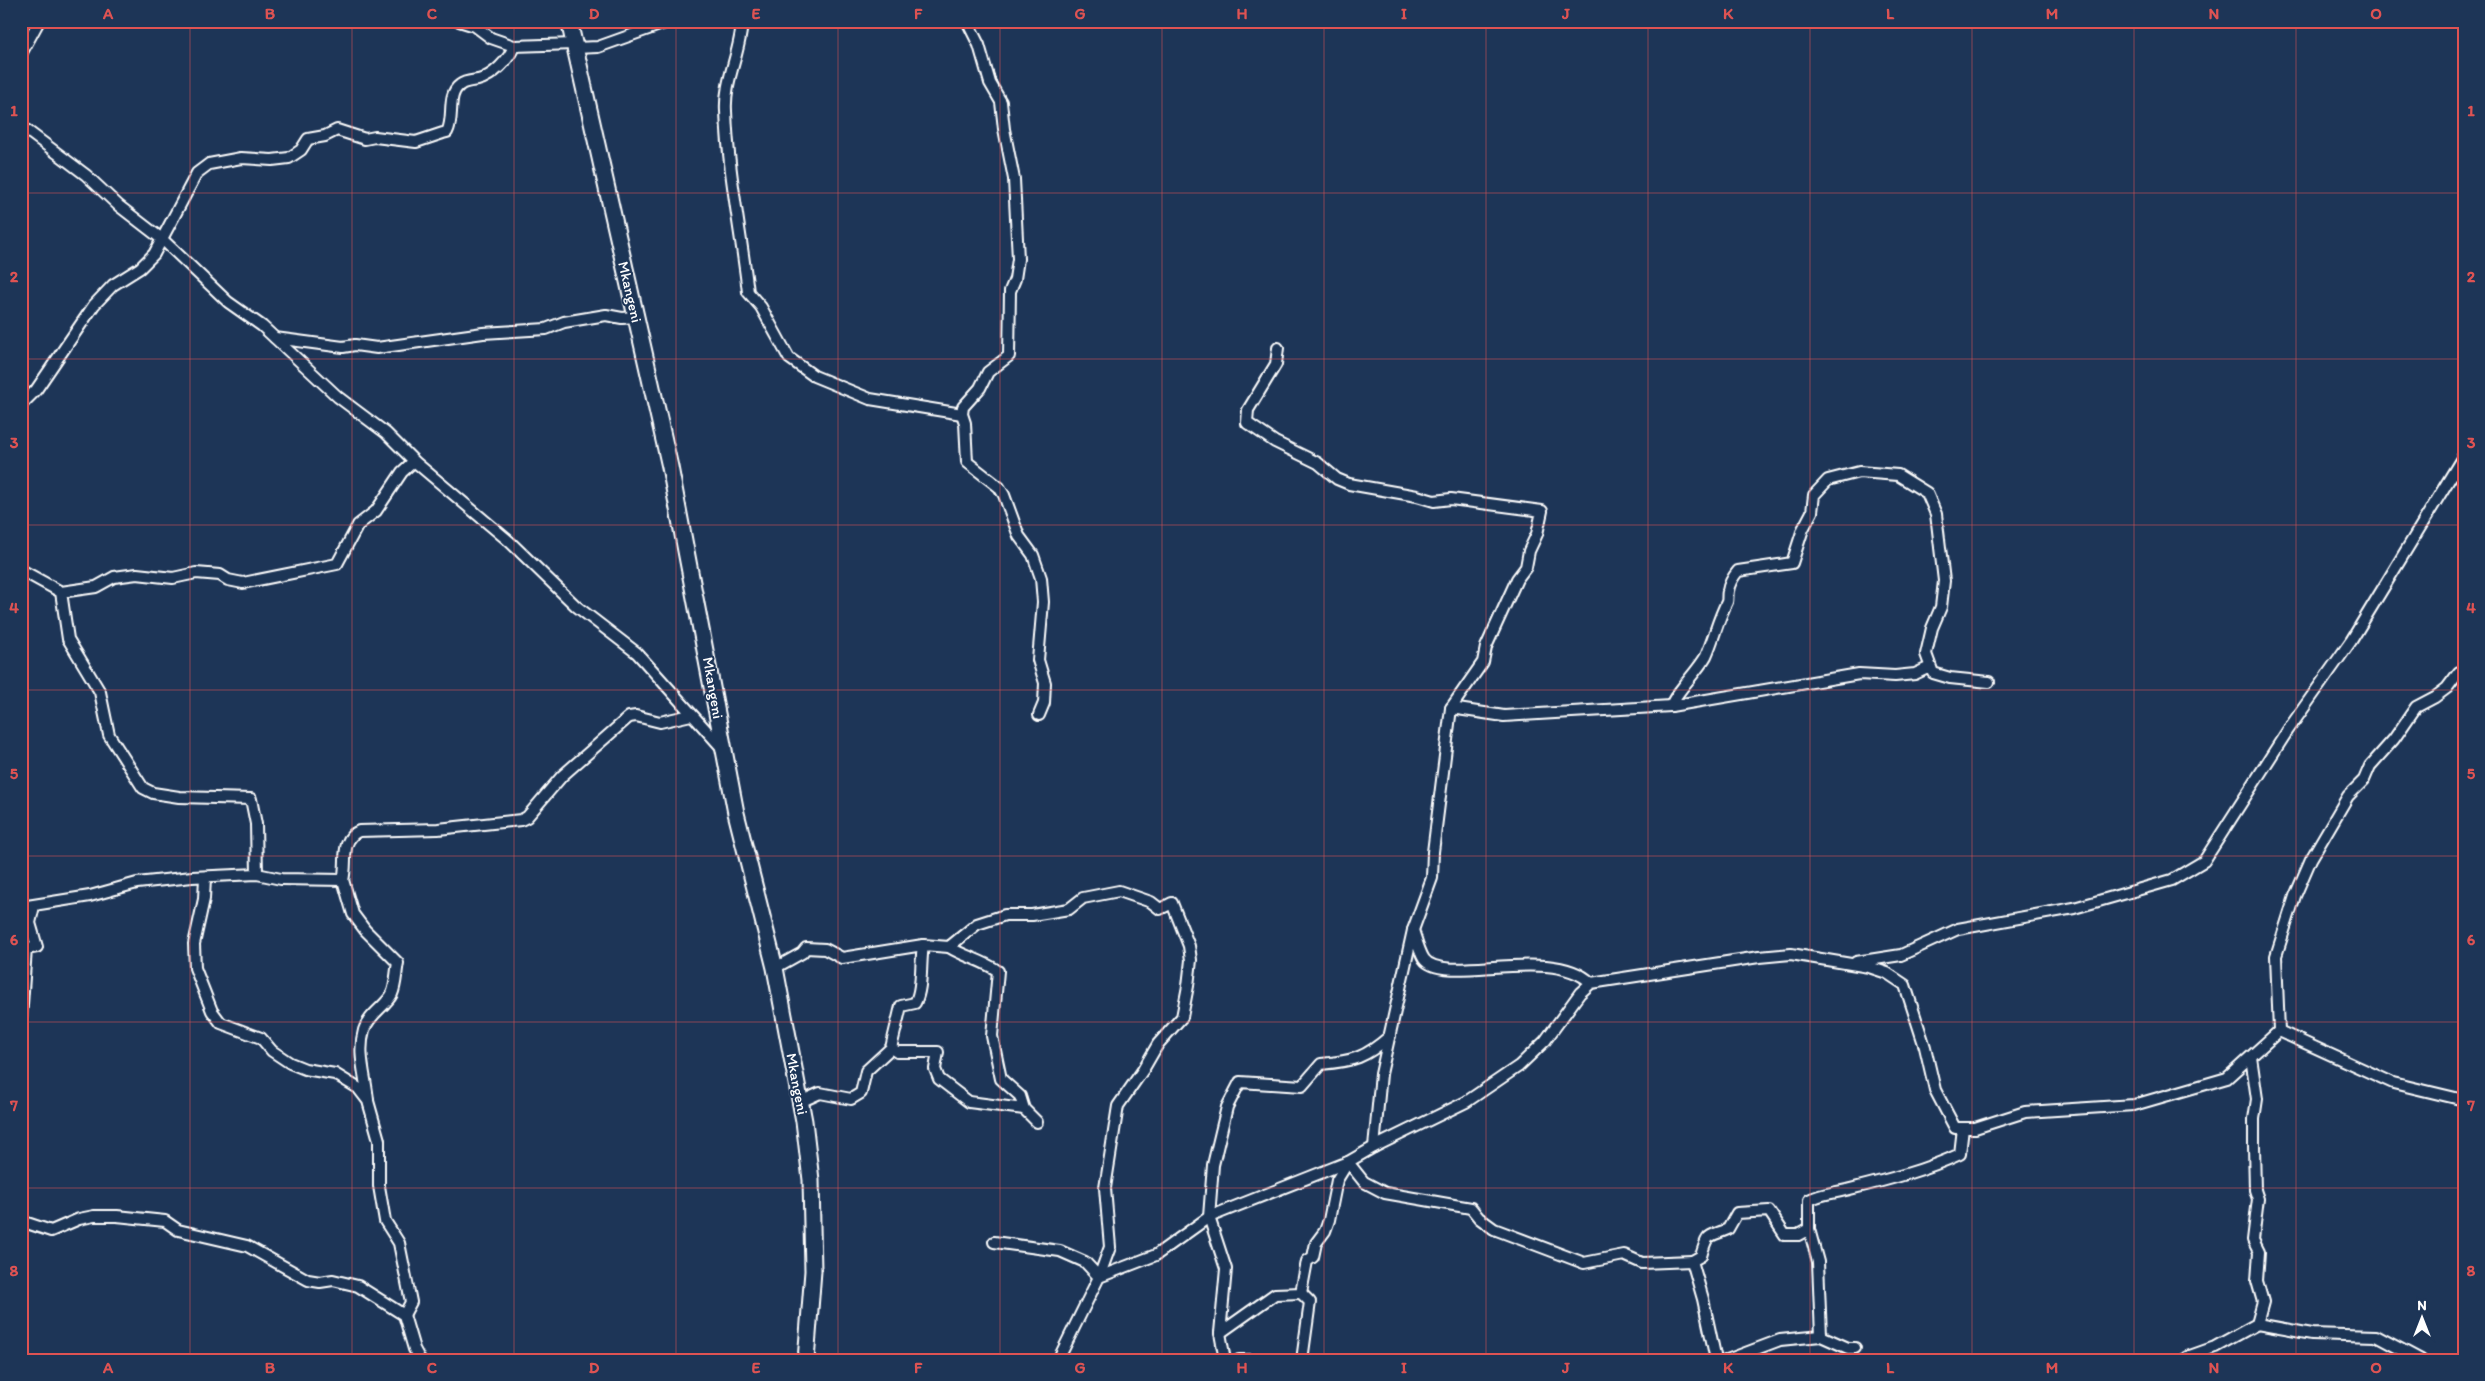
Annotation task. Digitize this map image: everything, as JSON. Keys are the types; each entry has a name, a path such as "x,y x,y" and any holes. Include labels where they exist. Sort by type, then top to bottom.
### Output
{"street":[{"path":"21,54 39,21"},
{"path":"460,21 475,26 491,38 514,46 598,47 671,21"},
{"name":"Mkangeni","path":"569,21 672,476 736,813 775,968 800,1102 811,1180 813,1271 806,1360"},
{"path":"742,21 741,42 729,81 726,109 729,154 748,292 761,307 789,358 814,376 870,399 962,414"},
{"path":"967,21 979,45 990,83 1001,102 1014,180 1018,259 1015,280 1010,292 1009,356 988,372 980,388 963,406 962,414 966,423 967,462 999,487 1004,495 1019,536 1033,555 1041,578 1043,602 1038,660 1045,683 1044,703 1039,714"},
{"path":"21,406 36,390 94,305 113,285 140,268 154,254 163,240 191,181 209,164 240,158 272,160 289,158 300,150 308,139 325,136 337,130 365,139 375,137 416,142 447,132 451,124 451,100 456,88 460,84 490,75 511,53 514,46"},
{"path":"21,126 86,175 119,206 163,240 228,302 275,338 338,397 386,433 414,461 510,542 571,602 637,653 676,694 691,715 724,750"},
{"path":"275,338 343,347 355,345 376,348 499,331 546,329 564,322 606,315 622,318 636,317"},
{"path":"1278,348 1276,364 1248,410 1248,423 1275,442 1318,463 1337,479 1349,484 1417,496 1434,501 1451,500 1542,511 1537,534 1529,550 1526,568 1517,579 1486,647 1483,662 1451,708 1433,852 1432,878 1413,930 1381,1074 1374,1147"},
{"path":"1842,963 1901,955 1958,929 2083,906 2172,880 2204,861 2288,730 2351,641 2464,456"},
{"path":"21,570 61,592 96,587 114,577 137,574 173,578 196,573 220,575 228,580 243,582 337,564 358,525 376,512 402,472 414,461"},
{"path":"1671,706 1673,698 1681,692 1706,655 1723,608 1728,601 1727,592 1732,578 1738,571 1772,564 1792,563 1803,529 1812,512 1814,495 1828,480 1859,472 1898,475 1927,493 1932,503 1942,548 1944,581 1941,607 1932,628 1926,654 1930,667 1933,673 1950,678 1989,682"},
{"path":"61,592 68,639 100,692 110,735 143,788 179,797 250,799 256,824 257,874"},
{"path":"1451,708 1504,716 1671,706 1859,674 1895,676 1915,674 1930,667"},
{"path":"1099,1277 1156,1255 1209,1217 1348,1162 1374,1147 1466,1102 1519,1066 1545,1041 1580,993 1591,983 1791,954 1869,967 1887,973 1905,985 1925,1047 1935,1090 1955,1128 1975,1128 2025,1112 2134,1105 2227,1078 2279,1031 2276,956 2295,896 2311,859 2348,796 2364,780 2370,766 2394,739 2416,706 2435,697 2447,688 2459,672"},
{"path":"404,1314 411,1302 410,1294 399,1243 385,1221 379,1186 379,1140 362,1077 364,1029 376,1010 392,994 398,963 364,930 353,914 342,880 345,871 346,845 353,834 359,831 438,829 515,822 527,817 562,776 629,717 636,716 660,722 691,715"},
{"path":"21,907 114,890 137,882 257,874 281,879 342,880"},
{"path":"205,877 204,899 194,944 196,968 212,1012 220,1023 261,1038 272,1051 290,1063 335,1074 358,1088 368,1101"},
{"path":"949,947 977,924 1005,915 1032,915 1069,909 1083,898 1118,891 1151,902 1160,909 1172,902 1191,960 1182,1017 1158,1044 1118,1106 1105,1188 1110,1247 1099,1277 1058,1360"},
{"path":"21,1019 26,949 37,947 30,923 34,906"},
{"path":"1413,930 1424,960 1438,969 1469,969 1496,965 1562,968 1582,975 1591,983"},
{"path":"800,1102 820,1093 851,1100 861,1092 866,1070 891,1048 901,1006 915,1003 920,993 919,969 923,946"},
{"path":"775,968 802,953 806,948 825,949 842,958 923,946 949,947 962,956 986,963 998,971 992,1036 1001,1079 1020,1096 1024,1109 1037,1122"},
{"path":"2279,1031 2393,1082 2464,1100"},
{"path":"1225,1360 1220,1333 1226,1268 1209,1217 1213,1165 1227,1107 1240,1082 1302,1086 1321,1064 1346,1062 1371,1054 1391,1035"},
{"path":"891,1048 897,1052 938,1052 935,1068 939,1079 969,1102 1024,1109"},
{"path":"2251,1057 2257,1099 2254,1119 2254,1146 2255,1190 2258,1200 2253,1240 2259,1252 2257,1281 2263,1302 2256,1324"},
{"path":"1821,1336 1818,1262 1809,1229 1809,1200 1819,1195 1849,1190 1938,1164 1960,1154 1963,1128"},
{"path":"1348,1162 1364,1182 1386,1193 1471,1208 1479,1218 1494,1229 1584,1263 1624,1255 1642,1263 1692,1261 1701,1256 1709,1235 1728,1229 1737,1212 1769,1211 1784,1235 1798,1235 1809,1229"},
{"path":"1301,1293 1307,1261 1313,1257 1316,1243 1327,1225 1337,1180 1348,1162"},
{"path":"21,1221 51,1232 79,1219 94,1216 165,1221 178,1230 248,1246 308,1280 320,1282 333,1280 358,1286 404,1314 414,1349 420,1360"},
{"path":"994,1242 1060,1251 1085,1262 1099,1277"},
{"path":"1692,1261 1703,1299 1716,1360"},
{"path":"1220,1333 1275,1294 1301,1293 1310,1302 1302,1360"},
{"path":"2185,1360 2187,1357 2215,1347 2256,1324 2312,1334 2376,1336 2421,1360"},
{"path":"1727,1360 1780,1340 1821,1336 1848,1348 1855,1348"},
{"path":"1239,1360 1264,1360"}]}
